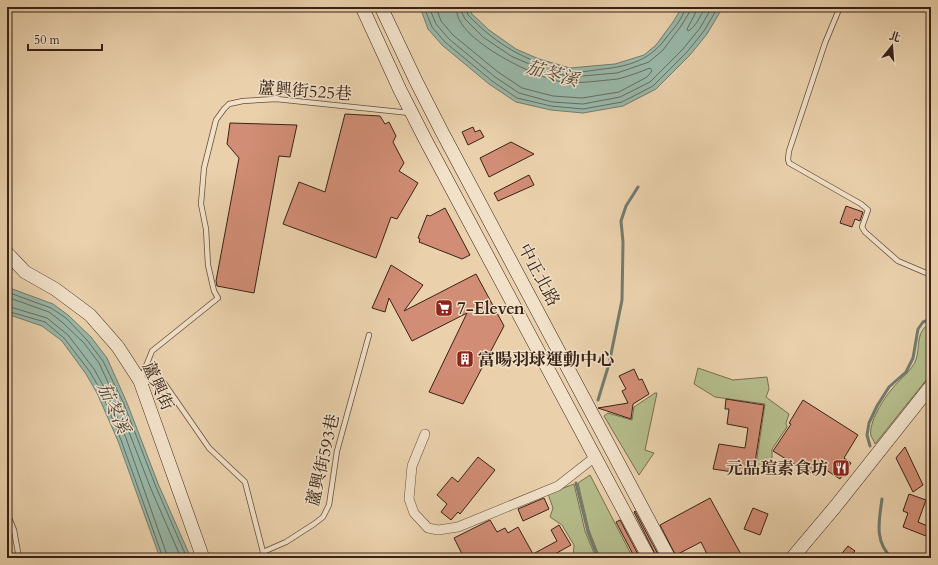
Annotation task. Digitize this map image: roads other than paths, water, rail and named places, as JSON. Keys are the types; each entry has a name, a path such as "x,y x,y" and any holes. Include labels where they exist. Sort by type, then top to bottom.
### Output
{"street":[{"path":"362,7 411,113 649,558"},
{"name":"中正北路","path":"381,7 416,82 442,132 669,558"},
{"name":"蘆興街","path":"7,252 25,272 55,289 90,315 118,347 140,381 203,558"},
{"path":"792,558 835,507 931,386"},
{"path":"425,434 412,466 409,499 414,513 428,528 438,530 458,526 558,486 595,457"}],"lane":[{"path":"840,7 822,50 789,151 789,163 861,204 868,210 862,227 865,232 898,261 931,275"},
{"name":"蘆興街525巷","path":"140,381 152,351 218,298 214,291 208,265 206,229 200,204 204,168 216,120 229,104 243,101 276,99 411,113"},
{"name":"蘆興街593巷","path":"263,552 286,542 314,524 323,517 329,505 337,451 369,336"},
{"path":"140,381 164,383 209,448 245,482 263,552 262,558"},
{"path":"7,513 14,530 19,558"}],"water":[{"name":"茄苳溪","path":"420,7 473,7 471,13 489,30 516,49 539,59 570,68 615,64 644,55 656,45 682,7 723,7 707,34 690,55 656,89 623,106 583,113 551,110 516,102 489,84 442,45 428,29"},
{"name":"茄苳溪","path":"7,287 53,304 68,315 91,337 107,358 127,403 159,486 191,558 160,558 118,441 97,393 86,374 62,341 42,326 7,314"}],"waterway":[{"path":"598,400 609,364 622,300 623,242 621,221 626,206 638,187"},
{"path":"870,446 867,435 869,423 877,406 889,387 906,372 913,358 918,329 923,322 931,319"},
{"path":"576,483 588,532 598,558"},
{"path":"882,499 879,523 880,538 886,552 892,558"}],"place":[{"name":"7-Eleven","path":"444,308"},
{"name":"富暘羽球運動中心","path":"465,359"},
{"name":"元品瑄素食坊","path":"841,468"}]}
